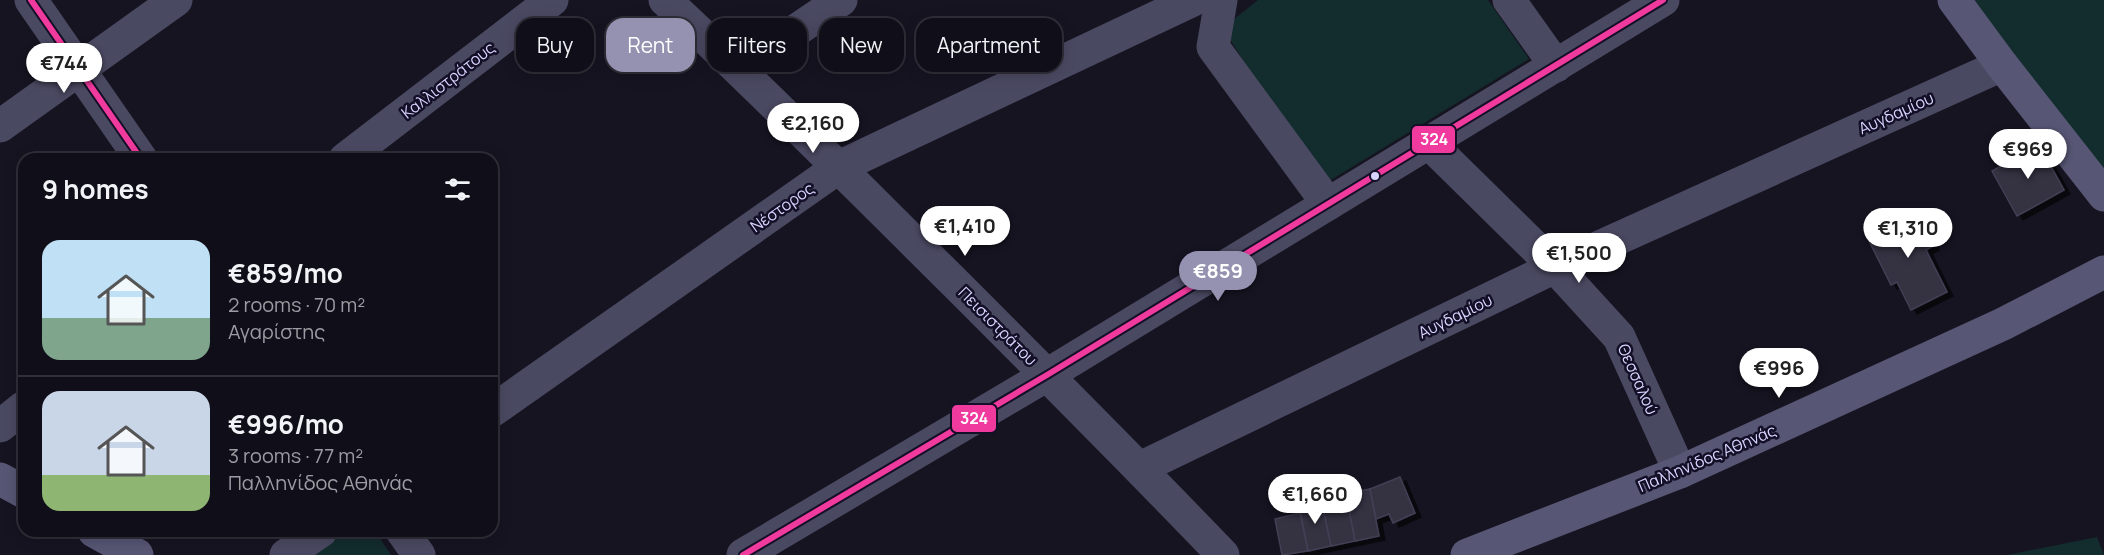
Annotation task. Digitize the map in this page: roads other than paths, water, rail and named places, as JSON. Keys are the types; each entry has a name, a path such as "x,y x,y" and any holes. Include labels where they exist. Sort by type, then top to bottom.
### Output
{"street":[{"path":"31,0 137,153"},
{"path":"0,126 176,0"},
{"name":"Καλλιστράτους","path":"353,153 552,0"},
{"name":"Πεισιστράτου","path":"665,0 707,39"},
{"path":"807,23 841,0"},
{"name":"Νέστορος","path":"498,407 839,167 1193,0"},
{"path":"1221,0 1213,47 1329,204"},
{"path":"1509,0 1556,66"},
{"path":"743,555 1047,375 1663,0"},
{"path":"1954,0 2104,195"},
{"name":"Αυγδαμίου","path":"1140,468 1555,267 2002,65"},
{"name":"Πεισιστράτου","path":"742,72 1140,468 1223,555"},
{"name":"Θεσσαλού","path":"1429,144 1555,267 1619,337 1680,472"},
{"name":"Παλληνίδος Αθηνάς","path":"1467,555 1680,472 2003,324 2104,272"},
{"path":"0,426 18,412"},
{"path":"0,479 18,489"},
{"path":"105,537 137,555"},
{"path":"286,555 312,537"},
{"path":"406,537 419,555"}]}
